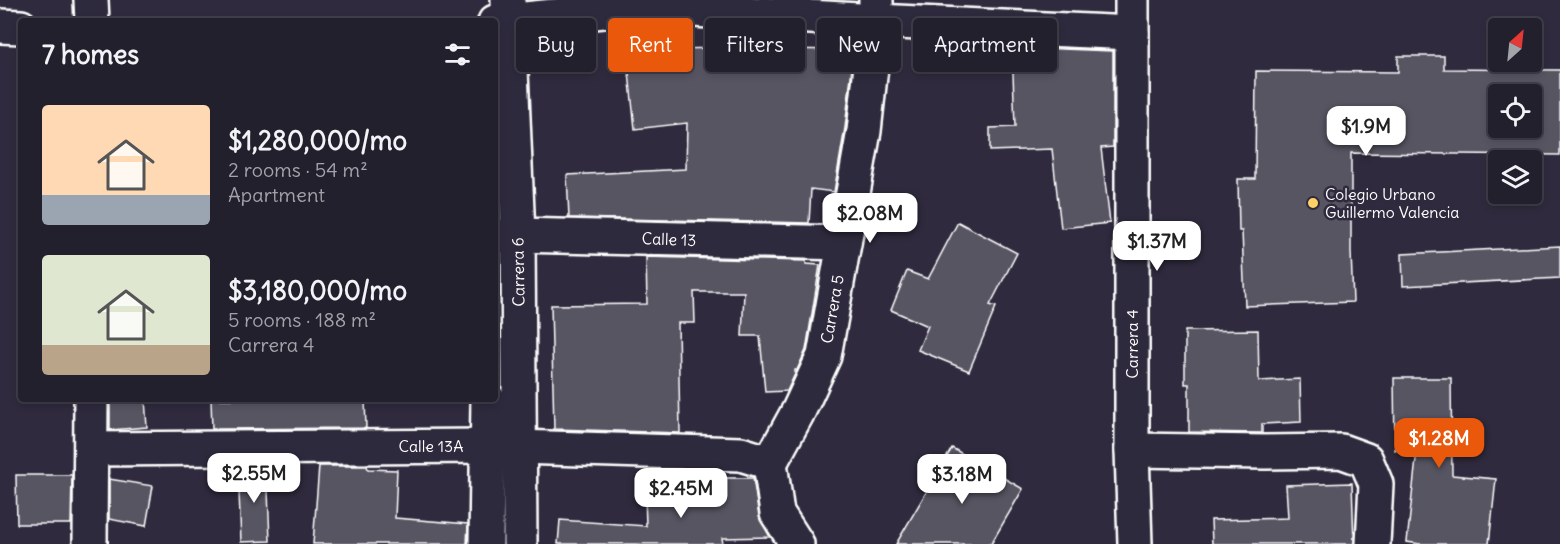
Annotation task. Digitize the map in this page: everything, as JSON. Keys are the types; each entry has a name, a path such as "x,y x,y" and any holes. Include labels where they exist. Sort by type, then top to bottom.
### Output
{"street":[{"path":"91,0 92,18"},
{"name":"Carrera 6","path":"482,0 498,16 506,235 520,447 520,544"},
{"name":"Carrera 4","path":"1132,0 1132,450 1135,544"},
{"path":"498,16 643,7 876,10 1132,33"},
{"name":"Carrera 5","path":"770,463 799,410 824,356 864,131 876,10"},
{"path":"0,26 18,27"},
{"name":"Calle 13","path":"506,235 844,243"},
{"path":"90,544 91,402"},
{"path":"486,544 488,402"},
{"name":"Calle 13A","path":"91,449 487,446 741,454 770,463"},
{"path":"1132,450 1341,451 1366,460 1376,484 1373,544"},
{"path":"770,463 777,513 797,544"}],"building":[{"path":"705,48 705,72 805,72 805,49 817,50 817,72 851,72 834,192 811,189 809,223 569,218 567,175 686,169 687,123 635,129 629,72 693,72 693,49"},
{"path":"1057,49 1113,51 1113,147 1101,148 1110,223 1061,228 1052,149 990,151 990,128 1015,127 1013,72 1057,72"},
{"path":"1398,56 1444,56 1444,69 1488,69 1488,72 1560,70 1560,155 1542,155 1542,150 1488,150 1488,154 1351,153 1353,302 1245,306 1242,231 1239,231 1238,179 1255,179 1256,71 1398,72"},
{"path":"958,222 1017,253 990,305 996,307 969,371 918,350 928,326 891,310 907,271 928,279"},
{"path":"1560,246 1560,278 1403,286 1402,254"},
{"path":"646,257 806,261 806,264 820,265 806,350 787,391 765,392 760,336 742,336 744,292 694,292 695,323 678,323 680,433 554,429 551,305 647,304"},
{"path":"1258,330 1259,381 1300,379 1301,422 1262,424 1262,433 1189,432 1189,384 1185,384 1185,331"},
{"path":"1394,378 1451,378 1452,475 1496,479 1489,544 1407,542 1417,450 1395,450"},
{"path":"110,402 145,402 147,427 110,430"},
{"path":"211,402 365,402 366,428 212,429"},
{"path":"952,448 1023,489 991,544 896,544"},
{"path":"267,466 270,541 241,542 238,467"},
{"path":"319,466 367,466 368,469 397,470 395,518 468,524 467,544 313,544"},
{"path":"16,475 72,475 71,524 17,524"},
{"path":"724,478 753,478 759,516 770,537 722,538 723,544 558,544 560,520 646,526 645,495 683,493 683,487 724,486"},
{"path":"109,479 153,486 146,526 109,519"},
{"path":"1352,483 1354,544 1212,544 1211,520 1288,518 1286,485"}],"place":[{"name":"Colegio Urbano Guillermo Valencia","path":"1313,203"}]}
